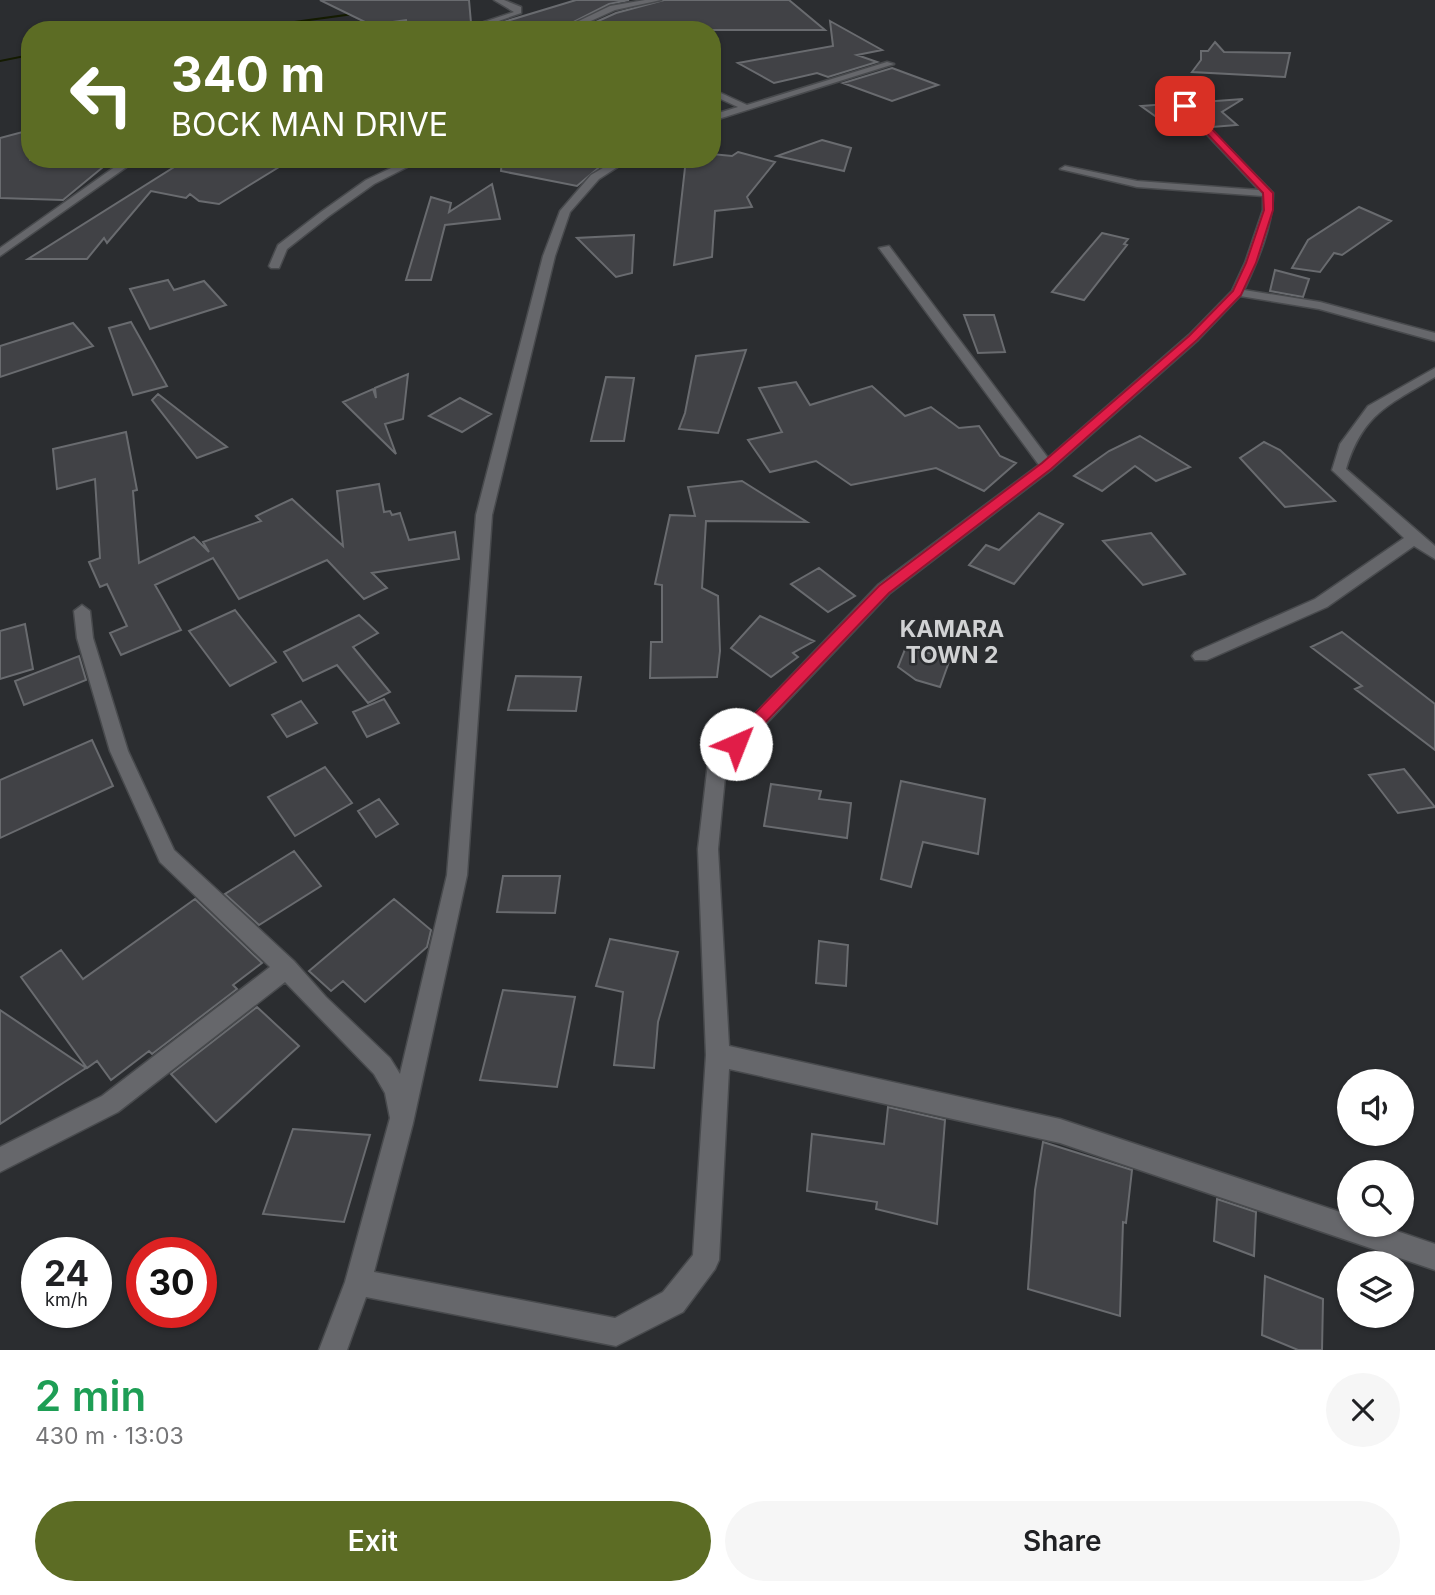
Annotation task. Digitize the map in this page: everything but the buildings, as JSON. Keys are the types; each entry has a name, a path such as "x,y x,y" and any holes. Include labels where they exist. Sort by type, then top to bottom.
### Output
{"street":[{"path":"492,21 517,13 518,9 498,0"},
{"path":"588,21 605,11 656,0"},
{"path":"721,115 890,64"},
{"path":"721,96 747,107"},
{"path":"358,1282 616,1332 673,1302 706,1261 718,1055 708,849 717,763 884,589 1047,466 1193,338 1237,292 1251,263 1268,210 1268,193 1185,106"},
{"path":"0,253 120,168"},
{"path":"275,266 282,247 370,182 399,168"},
{"path":"333,1350 358,1282 401,1123 457,875 484,515 549,256 565,211 595,177 610,168"},
{"path":"1065,169 1137,184 1268,193"},
{"path":"885,248 1047,466"},
{"path":"1237,292 1320,306 1435,337"},
{"path":"1435,372 1373,409 1347,444 1339,470 1414,540 1435,554"},
{"path":"1201,656 1321,603 1414,540"},
{"path":"82,611 85,638 118,751 167,856 286,968 318,1004 382,1066 396,1090 401,1123"},
{"path":"0,1160 110,1104 286,968"},
{"path":"718,1055 1060,1131 1435,1257"}],"waterway":[{"path":"299,21 360,13"},
{"path":"0,61 21,57"}],"district":[{"name":"KAMARA TOWN 2","path":"952,642"}],"route":[{"path":"736,744 884,589 1047,466 1193,338 1237,292 1251,263 1268,210 1268,193 1185,106"}]}
